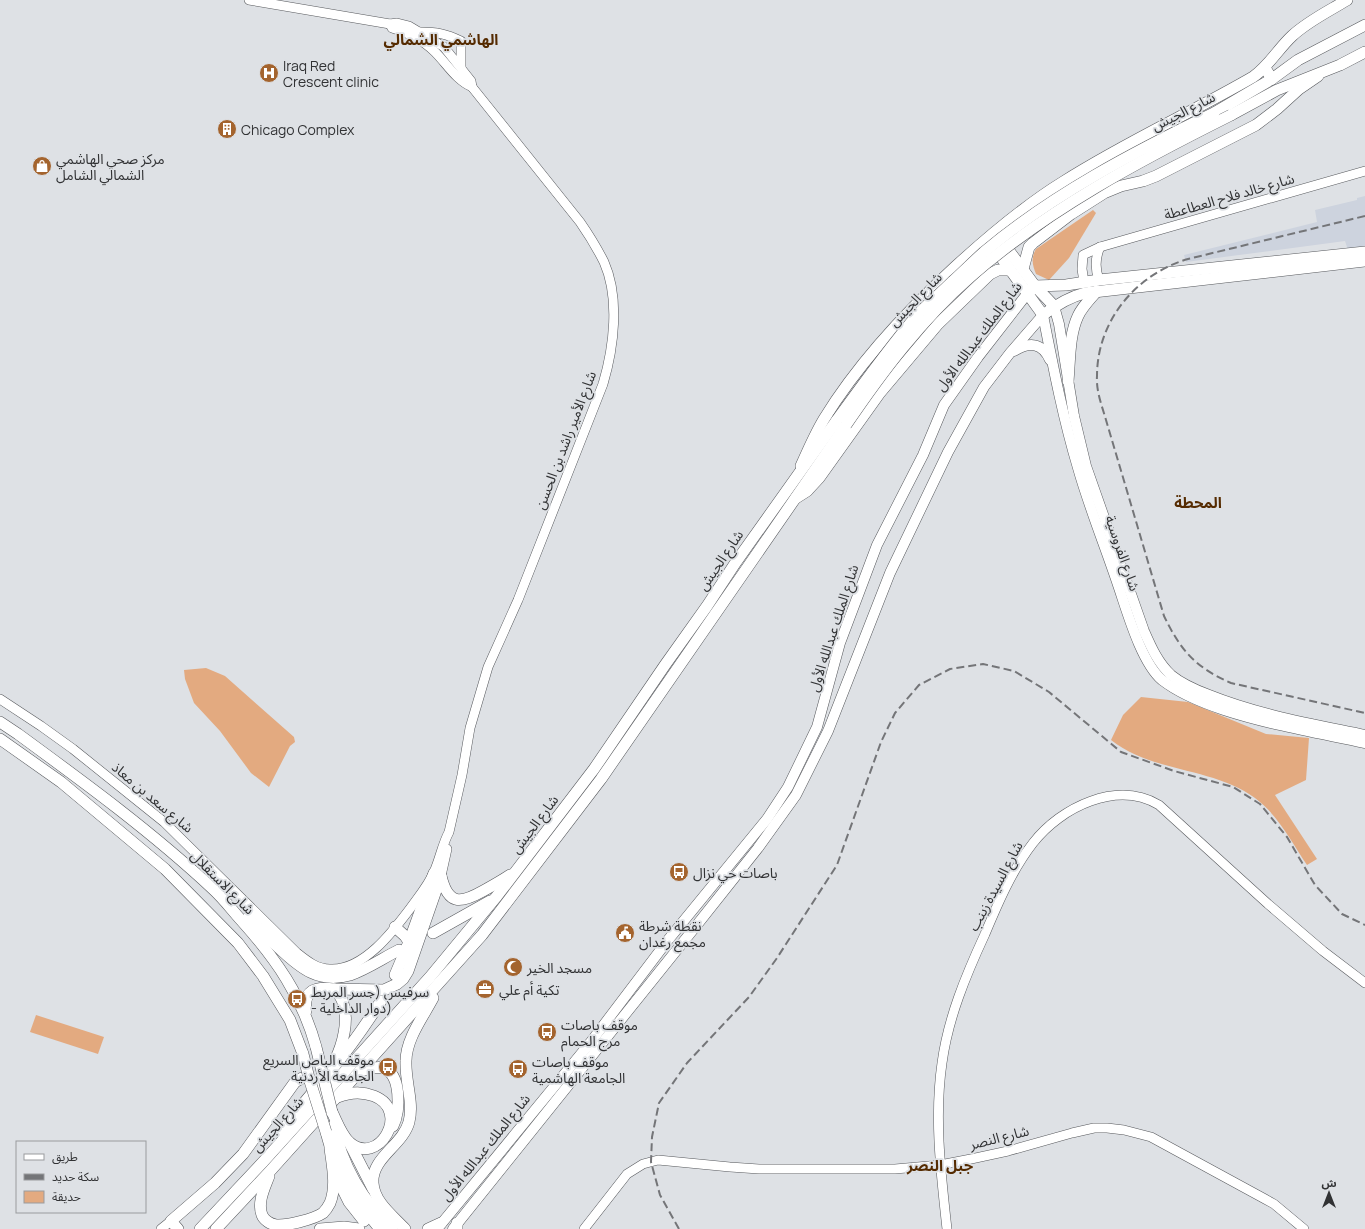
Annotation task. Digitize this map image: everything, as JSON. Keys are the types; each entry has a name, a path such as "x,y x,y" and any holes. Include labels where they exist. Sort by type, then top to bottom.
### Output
{"main road":[{"path":"798,474 820,418 843,392 879,344 920,299 991,235 1064,181 1130,143 1253,77 1264,68 1297,31 1347,0"},
{"name":"شارع الجيش","path":"216,1229 272,1169 482,935 601,779 795,499 841,422 882,358 919,313 984,252 1054,200 1158,141 1214,113 1272,79 1298,60 1365,25"},
{"name":"شارع الجيش","path":"200,1229 263,1162 430,977 497,896 594,769 798,474 935,311 969,278 998,254 1061,209 1108,179 1277,90 1327,70 1365,52"},
{"path":"1264,68 1272,79"},
{"path":"1023,269 1029,247 1033,243 1104,192 1156,176 1244,132 1267,118 1299,89 1327,70"},
{"name":"شارع الفروسية","path":"991,235 1023,269 1035,286 1054,306 1059,324 1074,416 1086,466 1144,631 1161,664 1170,674 1180,681 1196,690 1221,700 1257,711 1365,735"},
{"name":"شارع الفروسية","path":"991,235 1010,270 1026,294 1043,315 1055,374 1078,469 1128,614 1144,654 1161,679 1186,695 1248,718 1365,744"},
{"name":"شارع الملك عبدالله الأول","path":"439,1226 590,1043 668,940 767,819 788,787 816,727 833,664 877,545 923,455 941,412 958,383 1026,294 1035,286 1066,285 1099,280 1365,252"},
{"name":"شارع الملك عبدالله الأول","path":"455,1227 758,848 796,795 828,731 890,573 948,452 984,387 1010,353 1043,315 1054,306 1076,296 1097,291 1173,284 1365,261"},
{"path":"795,499 807,491 819,478 879,394 938,324 990,274 998,270 1010,270"},
{"path":"1068,381 1074,327 1084,306 1097,291"},
{"path":"1010,353 1025,346 1031,345 1040,347 1048,358 1055,374"},
{"name":"شارع الاستقلال","path":"0,722 128,816 180,859 214,890 256,937 287,980 312,1029 332,1112 331,1130"},
{"path":"816,727 828,731"},
{"path":"0,739 61,782 165,869 238,943 263,976 290,1020 303,1054 309,1078 342,1156 353,1187 382,1220 392,1229"},
{"path":"437,875 450,897 458,900 465,900 476,896 516,872"},
{"path":"396,975 437,875"},
{"path":"306,1016 306,997 310,993 322,988 384,990 398,984 403,980 411,964 437,875"},
{"path":"214,890 248,918 291,959 303,968 321,977 338,977 350,974 399,950"},
{"path":"433,933 497,896"},
{"path":"396,927 409,942"},
{"path":"373,1190 372,1181 376,1167 405,1133 409,1121 410,1101 406,1062 407,1050 441,982"},
{"path":"330,1072 340,1048 345,1026 344,1003 334,989"},
{"path":"263,1162 298,1110 330,1072 381,1001"},
{"path":"348,1141 355,1146 362,1148 370,1148 377,1145 386,1136 395,1122 398,1108 396,1086 393,1077 388,1070 381,1067 375,1067 360,1071"},
{"path":"175,1225 243,1154 296,1082 302,1078 309,1078"},
{"path":"337,1097 346,1093 357,1092 368,1093 383,1101 390,1111 391,1118 391,1124 386,1136"},
{"path":"332,1112 380,1202 405,1229"},
{"path":"272,1169 262,1193 261,1214 264,1219 267,1222 276,1225 283,1225 315,1217 326,1209 332,1197 333,1170 330,1148 331,1130"},
{"path":"330,1148 353,1187 364,1210 380,1229"},
{"path":"333,1170 349,1202 371,1229"},
{"path":"320,1229 344,1226 359,1229"},
{"path":"428,1229 439,1226"}],"street":[{"name":"شارع الأمير راشد بن الحسن","path":"249,0 390,24 397,23 405,25 420,32 444,47 471,81 472,87"},
{"name":"شارع الأمير راشد بن الحسن","path":"390,24 392,28 406,32 425,44 434,51 463,83 472,87 557,192 594,243 604,264 610,281 614,328 611,352 603,384 518,600 488,667 470,728 462,775 449,832 445,839 437,875"},
{"path":"420,32 436,32 448,35 461,41 461,67"},
{"name":"شارع خالد فلاح العطاعطة","path":"1084,282 1082,269 1083,255 1100,248 1134,243 1365,171"},
{"path":"1099,280 1096,263 1100,248"},
{"name":"شارع سعد بن معاذ","path":"0,699 73,749 164,822 286,943 310,963 319,967 329,969 343,967 354,963 374,950 396,927 422,892 437,875"},
{"name":"شارع السيدة زينب","path":"947,1229 940,1165 939,1103 942,1063 949,1028 975,956 998,902 1034,842 1058,820 1074,809 1086,803 1106,797 1126,796 1140,797 1151,800 1296,928 1365,984"},
{"name":"شارع النصر","path":"584,1229 623,1178 636,1167 658,1160 759,1169 895,1169 940,1165 971,1159 1008,1151 1094,1128 1124,1130 1151,1137 1274,1204 1304,1229"},
{"path":"161,1229 175,1225"}],"shaded area":[{"path":"1365,196 1365,246 1348,250 1345,241 1186,262 1184,255 1317,222 1315,210 1357,200 1357,198"}],"green space":[{"path":"1093,210 1096,213 1069,258 1049,280 1036,274 1033,255 1036,249"},
{"path":"206,668 225,676 294,737 295,742 290,746 269,787 251,773 220,731 194,703 185,679 184,670"},
{"path":"1141,697 1188,702 1266,734 1309,738 1306,780 1275,795 1317,859 1307,865 1284,829 1271,812 1255,798 1238,788 1221,780 1145,759 1128,751 1111,740 1123,715"},
{"path":"36,1015 104,1037 98,1054 30,1032"}],"railway":[{"path":"1365,216 1188,259 1169,266 1152,276 1136,288 1123,302 1112,319 1104,337 1099,356 1097,376 1098,393 1101,404 1164,616 1170,628 1190,657 1208,671 1231,683 1365,713"},
{"path":"679,1229 660,1195 651,1162 652,1137 659,1103 687,1063 749,997 777,958 837,865 881,742 895,713 919,685 950,669 983,664 1014,671 1049,692 1121,752 1174,771 1233,787 1260,804 1287,837 1315,885 1342,914 1365,925"}],"place":[{"name":"Iraq Red Crescent clinic","path":"269,73"},
{"name":"Chicago Complex","path":"227,129"},
{"name":"مركز صحي الهاشمي الشمالي الشامل","path":"42,166"},
{"name":"باصات حي نزال","path":"679,872"},
{"name":"نقطة شرطة مجمع رغدان","path":"625,933"},
{"name":"مسجد الخير","path":"513,967"},
{"name":"تكية أم علي","path":"485,989"},
{"name":"سرفيس (جسر المربط - دوار الداخلية)","path":"297,999"},
{"name":"موقف باصات مرج الحمام","path":"547,1032"},
{"name":"موقف الباص السريع الجامعة الأردنية","path":"388,1067"},
{"name":"موقف باصات الجامعة الهاشمية","path":"518,1069"}],"district":[{"name":"الهاشمي الشمالي","path":"441,39"},
{"name":"المحطة","path":"1198,502"},
{"name":"جبل النصر","path":"940,1165"}]}
